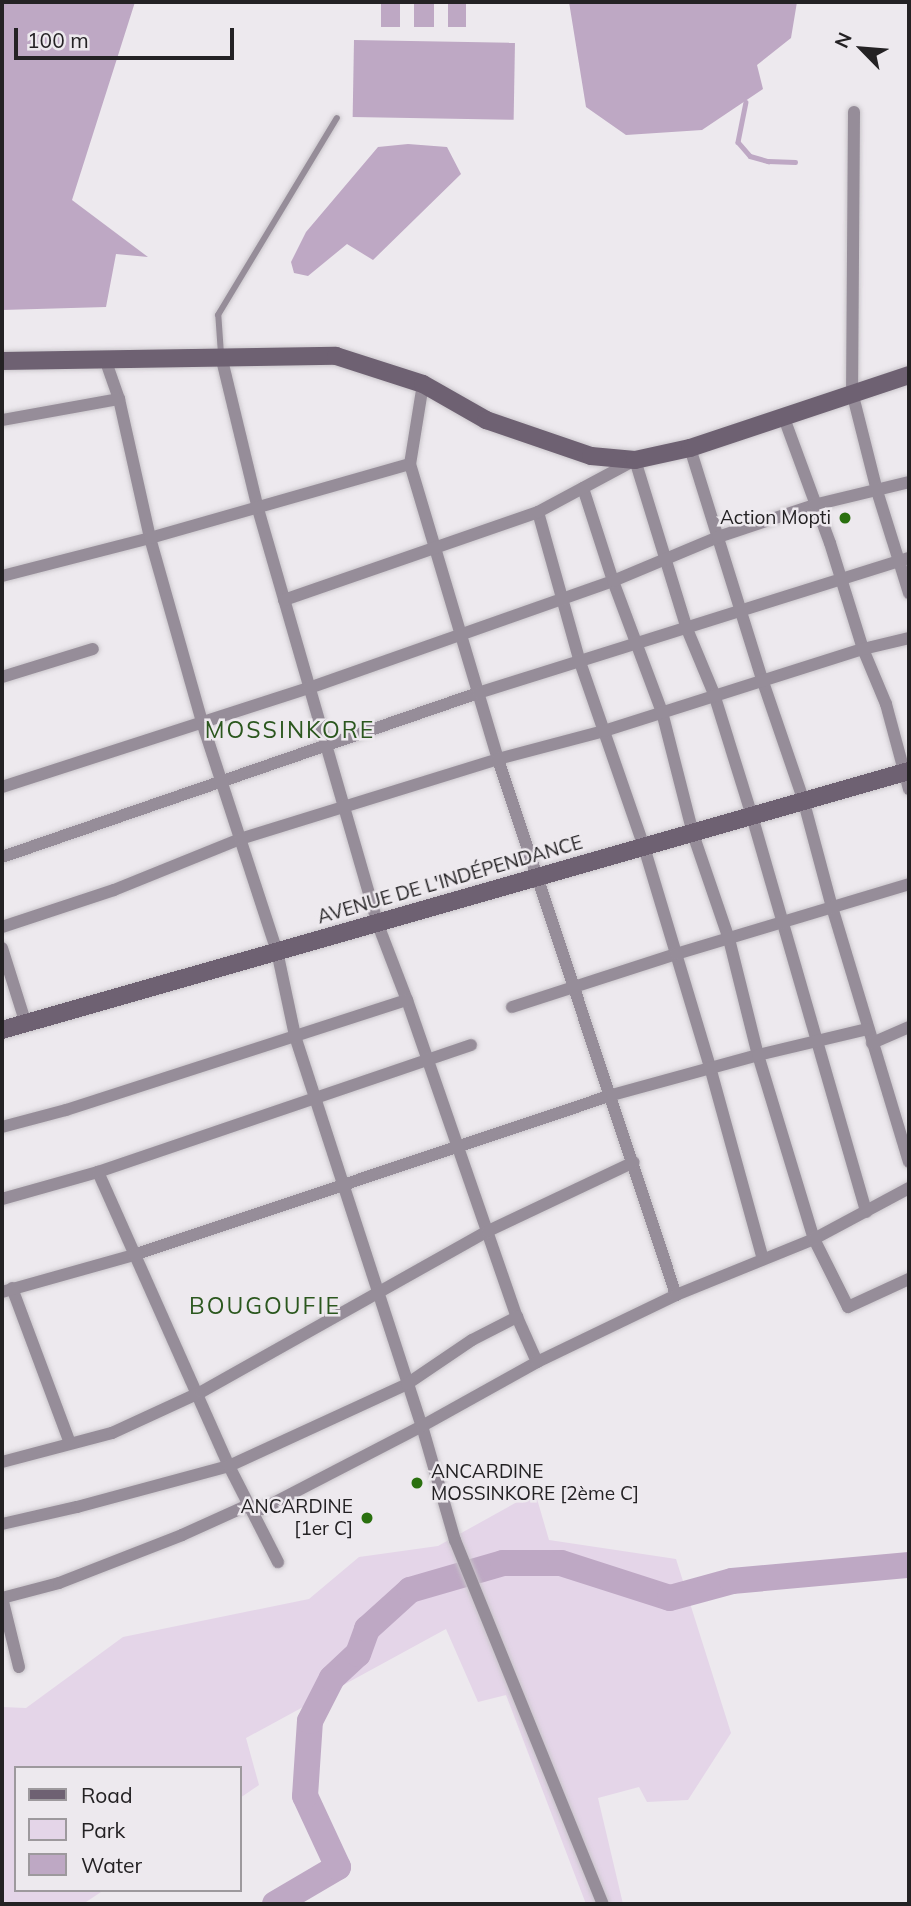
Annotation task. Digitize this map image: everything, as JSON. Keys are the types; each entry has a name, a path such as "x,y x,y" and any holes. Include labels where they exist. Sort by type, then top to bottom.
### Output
{"main road":[{"path":"2,361 222,360 336,356 423,384 486,420 591,456 635,460 690,448 784,418 852,392 909,377"},
{"name":"AVENUE DE L'INDÉPENDANCE","path":"2,1030 537,875 693,834 803,799 908,778"}],"street":[{"path":"854,112 852,392 877,491 904,559 909,593"},
{"path":"104,359 118,399 150,538 202,722 240,839 260,889 295,1035 422,1426 455,1541 603,1904"},
{"path":"222,360 258,509 377,922 407,1000 517,1317 537,1362"},
{"path":"423,384 410,464 463,634 498,759 676,1295"},
{"path":"2,420 118,399"},
{"path":"784,418 843,581 863,649 886,704 908,778"},
{"path":"690,448 761,680 803,799 867,1029 909,1162"},
{"path":"284,600 538,512 635,460 687,629 714,694 752,816 780,923 866,1213"},
{"path":"2,576 258,509 410,464"},
{"path":"2,787 310,688 561,597 613,581 718,537 814,505 909,482"},
{"path":"583,488 613,581 662,712 693,834 729,939 758,1055 814,1238 848,1307 909,1279"},
{"path":"538,512 580,662 644,847 710,1067 763,1259"},
{"path":"2,857 478,693 843,581 904,559"},
{"path":"2,927 114,890 240,839 498,759 604,731 863,649 909,638"},
{"path":"2,677 93,649"},
{"path":"512,1007 909,884"},
{"path":"2,948 26,1024"},
{"path":"2,1127 66,1110 407,1000"},
{"path":"872,1043 909,1027"},
{"path":"70,1443 7,1290 134,1255 341,1183 612,1096 710,1067 867,1029"},
{"path":"2,1199 98,1172 317,1100 471,1045"},
{"path":"2,1462 112,1433 196,1392 488,1231 634,1162"},
{"path":"98,1172 229,1466 278,1562"},
{"path":"19,1667 2,1598 59,1583 244,1507 262,1509 422,1426 537,1362 676,1295 814,1238 909,1188"},
{"path":"2,1524 90,1504 229,1466 407,1384 472,1340 517,1317"}],"lane":[{"path":"222,360 218,315 337,118"}],"green space":[{"path":"535,1492 549,1540 676,1559 731,1733 688,1800 647,1802 639,1787 598,1798 623,1904 586,1904 506,1695 478,1702 446,1629 246,1738 259,1785 242,1797 242,1766 14,1766 14,1892 101,1892 83,1904 2,1904 2,1707 26,1708 123,1637 309,1599 359,1557 438,1546"}],"water":[{"path":"2,2 135,2 72,200 148,257 116,254 106,307 2,310"},
{"path":"381,2 400,2 400,27 381,27"},
{"path":"414,2 434,2 434,27 414,27"},
{"path":"448,2 466,2 466,27 448,27"},
{"path":"569,2 797,2 791,38 757,65 763,89 702,130 626,135 586,107"},
{"path":"354,40 515,43 514,120 353,117"},
{"path":"408,144 447,147 461,174 373,260 347,244 308,276 294,273 291,262 306,232 378,147"}],"waterway":[{"path":"746,102 738,142 750,156 768,161 795,162"},
{"path":"275,1904 338,1867 305,1796 310,1721 332,1678 358,1654 367,1629 410,1590 503,1563 561,1563 670,1598 732,1581 909,1565"}],"place":[{"name":"Action Mopti","path":"845,518"},
{"name":"ANCARDINE MOSSINKORE [2ème C]","path":"417,1483"},
{"name":"ANCARDINE [1er C]","path":"367,1518"}],"district":[{"name":"MOSSINKORE","path":"290,730"},
{"name":"BOUGOUFIE","path":"265,1306"}]}
